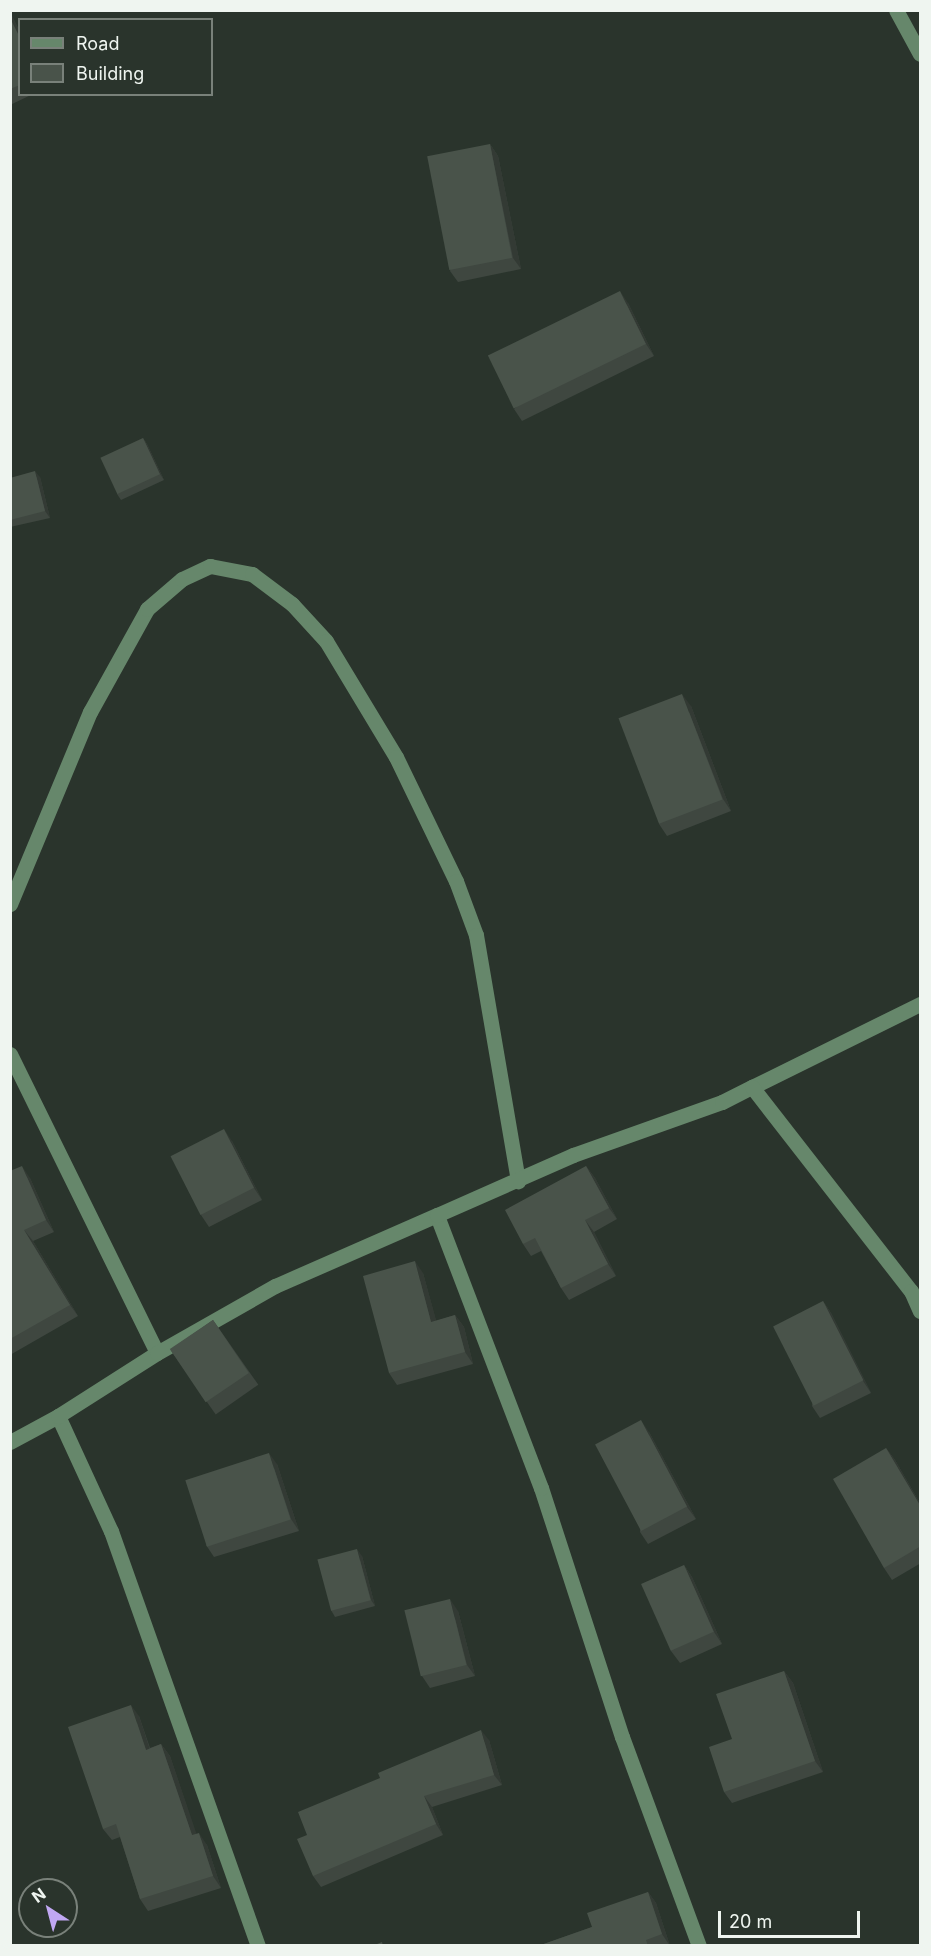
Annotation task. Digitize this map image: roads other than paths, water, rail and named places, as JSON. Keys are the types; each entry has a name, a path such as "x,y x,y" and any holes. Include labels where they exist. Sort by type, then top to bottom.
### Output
{"street":[{"path":"896,10 921,54"},
{"path":"10,904 90,712 147,609 182,579 210,566 252,574 292,604 326,641 396,757 456,881 476,935 518,1181"},
{"path":"10,1442 58,1416 157,1353 275,1286 573,1155 722,1102 921,1004"},
{"path":"10,1054 157,1353"},
{"path":"752,1087 912,1291 921,1311"},
{"path":"437,1215 541,1488 622,1737 699,1946"},
{"path":"58,1416 111,1532 258,1946"}]}
